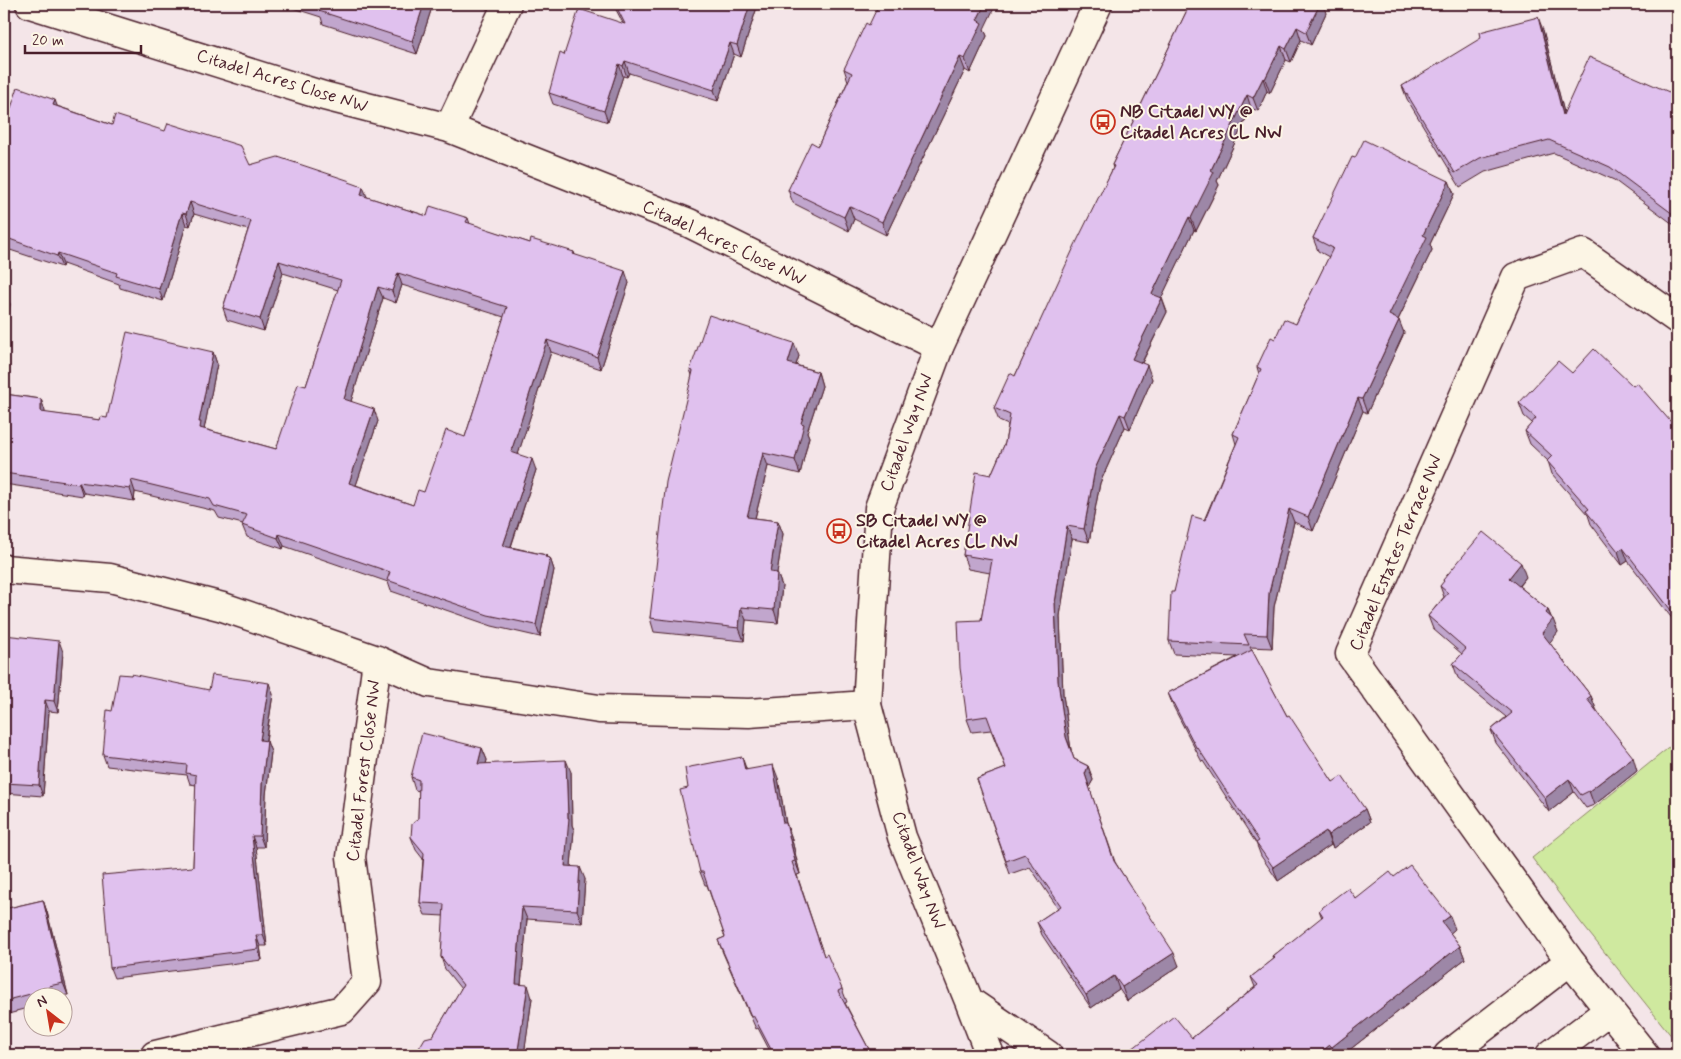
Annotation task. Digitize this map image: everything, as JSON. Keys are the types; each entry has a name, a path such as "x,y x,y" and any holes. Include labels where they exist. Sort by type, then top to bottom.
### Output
{"street":[{"name":"Citadel Acres Close NW","path":"30,4 324,96 449,128 689,222 939,347"},
{"path":"449,128 507,4"},
{"name":"Citadel Way NW","path":"990,1055 902,837 867,705 879,508 939,347 1098,4"},
{"name":"Citadel Estates Terrace NW","path":"1645,1055 1570,962 1350,654 1516,277 1583,252 1677,319"},
{"name":"Citadel Forest Close NW","path":"4,569 110,578 223,607 377,660 429,683 599,709 749,713 867,705"},
{"name":"Citadel Forest Close NW","path":"155,1055 342,1010 367,982 351,857 377,660"},
{"path":"1448,1055 1570,962"},
{"path":"969,1001 1048,1055"},
{"path":"1550,1055 1608,1011"}],"green space":[{"path":"1677,741 1677,1043 1532,858"}],"building":[{"path":"316,4 424,4 412,41 319,11 321,5"},
{"path":"615,4 750,4 737,45 730,43 714,90 625,61 623,66 619,64 604,111 549,93 560,53 564,55 579,9 625,24"},
{"path":"879,4 985,4 977,20 982,23 965,59 960,57 882,222 849,206 844,217 788,190 811,142 818,146 852,73 844,69 866,23 869,25"},
{"path":"1190,4 1320,4 1306,32 1297,27 1286,49 1281,46 1265,79 1263,78 1253,98 1247,95 1211,170 1214,172 1191,218 1189,217 1152,294 1162,298 1132,359 1147,365 1125,416 1120,414 1095,469 1084,529 1067,526 1055,603 1058,681 1066,737 1074,759 1088,766 1085,774 1114,861 1174,953 1122,987 1114,976 1086,995 1037,922 1061,906 1025,854 1006,861 977,779 1006,768 987,716 967,719 960,668 958,621 981,620 992,560 963,555 976,472 991,475 1005,443 1010,415 994,408 1010,373 1015,376 1075,245 1114,166 1112,165"},
{"path":"1538,17 1563,115 1589,57 1669,92 1675,83 1677,84 1677,217 1610,167 1549,140 1480,158 1455,173 1402,86 1481,38 1480,32"},
{"path":"18,87 55,100 53,105 112,125 115,115 165,131 168,123 241,146 250,165 278,157 350,181 363,187 361,195 427,216 430,206 468,218 466,222 530,243 531,239 574,252 573,254 625,271 597,357 547,340 511,452 532,459 503,546 546,555 545,557 550,558 536,625 488,615 387,580 390,572 279,534 278,538 242,525 247,515 214,506 210,499 131,480 130,489 4,473 4,394 41,399 41,412 100,420 101,417 107,418 127,332 213,352 199,422 201,422 200,428 276,449 298,384 306,386 341,280 279,261 260,319 223,308 251,221 190,202 186,214 182,213 159,289 116,276 117,273 58,253 57,256 4,237 4,129","holes":["398,273 507,307 465,437 446,430 424,492 418,490 413,505 349,483 374,409 344,399 378,287 392,291"]},
{"path":"1364,140 1449,181 1423,235 1427,237 1389,315 1399,320 1362,399 1358,398 1308,517 1289,509 1269,593 1267,635 1244,634 1249,645 1169,641 1171,592 1174,592 1192,516 1205,520 1239,437 1233,434 1261,369 1257,367 1271,337 1275,339 1284,319 1296,324 1333,248 1313,238 1352,157 1355,158"},
{"path":"709,315 794,343 788,363 818,372 801,423 804,424 795,460 763,453 747,517 778,521 770,572 777,573 774,610 741,607 739,628 650,618 666,482 693,371 690,370"},
{"path":"1594,349 1633,386 1637,383 1677,429 1677,618 1623,548 1618,551 1586,511 1589,509 1547,461 1552,456 1525,431 1536,418 1519,403 1558,361 1572,373"},
{"path":"1483,532 1521,563 1509,578 1548,610 1546,613 1553,619 1542,633 1591,696 1587,699 1633,757 1581,795 1569,779 1545,798 1491,730 1512,713 1453,664 1466,649 1428,616 1448,593 1440,586 1443,580"},
{"path":"4,635 59,641 54,701 45,700 39,785 4,783"},
{"path":"1252,650 1287,716 1289,715 1333,782 1342,776 1365,809 1328,835 1326,831 1273,867 1256,843 1259,841 1197,749 1168,693"},
{"path":"119,674 131,674 209,690 212,675 269,683 260,740 267,741 262,784 260,836 252,836 263,935 256,935 258,949 110,968 102,875 193,867 196,775 186,773 187,765 103,755 107,710 112,711"},
{"path":"422,733 482,748 478,764 566,760 569,818 565,866 580,867 577,910 522,907 516,984 528,985 518,1050 522,1055 415,1055 425,1038 433,1036 463,985 441,957 444,904 420,903 424,853 411,837 412,824 418,819 419,780 411,777"},
{"path":"742,757 745,770 773,765 783,823 786,823 795,861 792,862 824,956 827,954 842,989 838,991 872,1055 774,1055 753,1015 751,1016 718,940 725,937 703,872 700,872 680,790 688,788 685,768"},
{"path":"1410,865 1450,916 1442,922 1460,946 1332,1047 1330,1045 1317,1055 1129,1055 1127,1053 1174,1016 1192,1038 1258,985 1251,977 1275,958 1273,956 1323,916 1319,910 1348,888 1356,899 1390,872 1394,877"},
{"path":"43,900 63,983 49,986 22,986 22,996 4,1002 4,909"}],"place":[{"name":"NB Citadel WY @ Citadel Acres CL NW","path":"1103,122"},
{"name":"SB Citadel WY @ Citadel Acres CL NW","path":"839,531"}]}
